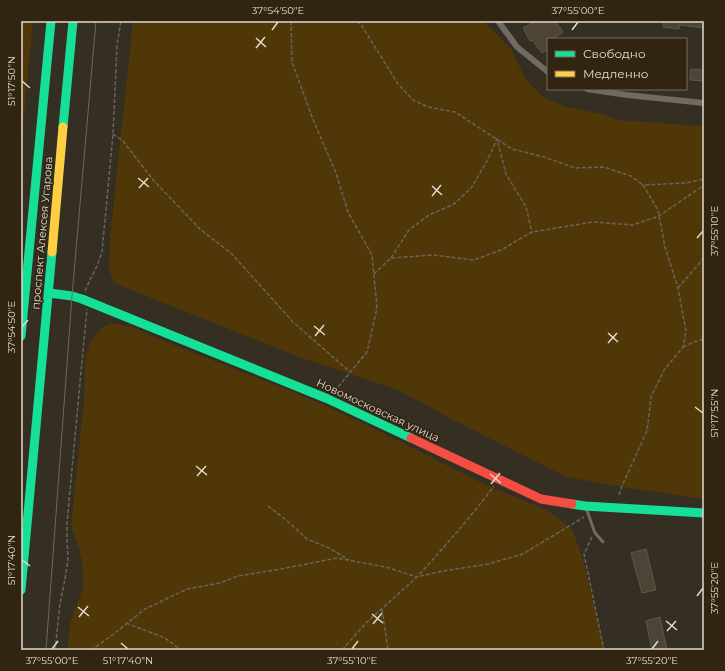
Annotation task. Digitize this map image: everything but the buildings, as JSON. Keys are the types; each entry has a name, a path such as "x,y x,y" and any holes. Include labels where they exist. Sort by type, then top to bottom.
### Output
{"main road":[{"name":"проспект Алексея Угарова","path":"21,336 51,21"},
{"name":"проспект Алексея Угарова","path":"21,590 74,21"},
{"name":"Новомосковская улица","path":"49,293 72,296 85,300 328,399 542,499 586,510 704,513"}],"street":[{"path":"498,21 517,47 547,71"},
{"path":"594,90 704,103"}],"lane":[{"path":"586,510 595,533 603,542"}],"path":[{"path":"55,650 60,604 68,559 68,515 85,300 90,280 102,252 113,134 117,45 121,21"},
{"path":"291,21 292,62 314,122 336,174 348,212 372,255 374,274 377,308 367,352 328,399"},
{"path":"357,21 362,26 398,84 412,100 428,107 455,112 512,149 544,156 575,168 604,168 631,176 644,185 658,210 665,247 678,288 686,331 683,347"},
{"path":"113,134 123,141 154,181 200,229 232,254 293,322 350,372"},
{"path":"374,274 391,258 409,230 429,215 454,204 472,187 487,161 496,139"},
{"path":"496,139 506,174 526,208 532,232"},
{"path":"644,185 686,183 704,179"},
{"path":"391,258 434,255 474,260 501,250 532,232 593,222 633,225 659,216 704,185"},
{"path":"678,288 704,258"},
{"path":"620,495 622,486 646,431 651,397 664,370 683,347 704,339"},
{"path":"342,650 367,622 418,577 480,506 495,486 498,479"},
{"path":"268,506 307,539 329,548 351,561"},
{"path":"91,650 145,609 187,590 220,583 238,576 281,570 337,558 386,567 418,577 443,571 488,564 523,554 586,510"},
{"path":"595,533 591,538 584,554 604,650"},
{"path":"382,609 388,650"},
{"path":"126,623 165,638 181,650"}],"shaded area":[{"path":"21,21 33,21 21,146"},
{"path":"133,21 482,21 511,49 525,78 543,97 564,106 602,114 618,120 695,126 704,125 704,499 566,477 457,422 398,390 302,358 114,283 109,270 110,238"},
{"path":"112,323 136,328 159,339 320,403 486,485 547,510 572,529 582,556 605,650 67,650 70,624 83,588 82,558 71,525 84,400 85,359 90,342 102,328"}],"tram line":[{"path":"46,650 72,296 96,21"}],"traffic: fast":[{"path":"21,336 51,21"},
{"path":"63,127 73,21"},
{"path":"21,590 52,252"},
{"path":"49,293 82,299 328,399 411,438"},
{"path":"572,504 704,513"}],"traffic: slow":[{"path":"52,252 63,127"}],"traffic: jam":[{"path":"411,438 541,499 572,504"}]}
